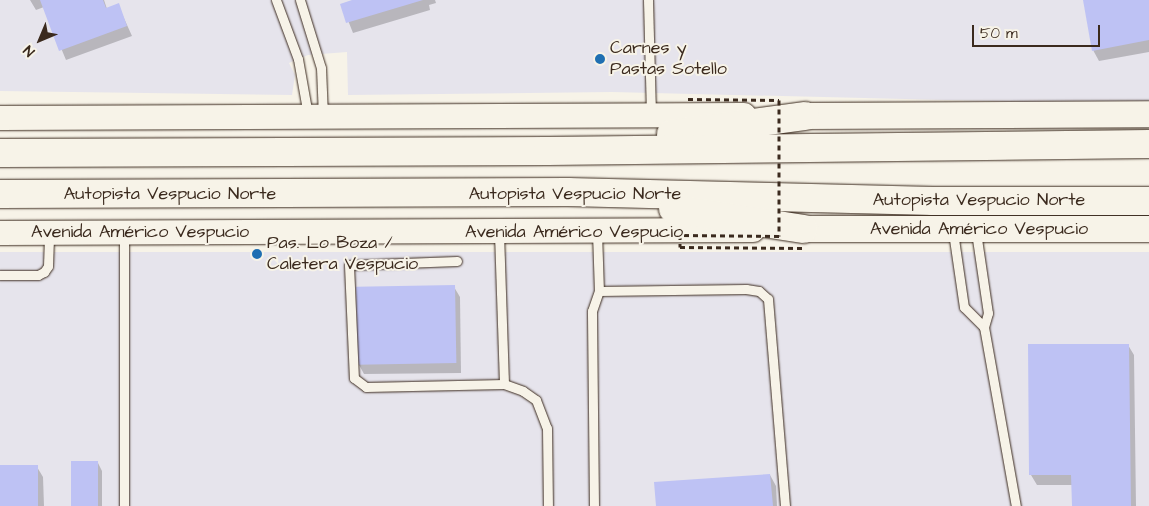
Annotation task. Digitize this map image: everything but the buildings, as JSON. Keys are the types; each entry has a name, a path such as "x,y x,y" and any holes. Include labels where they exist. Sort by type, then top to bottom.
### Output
{"highway":[{"path":"548,151 805,116"},
{"path":"0,152 548,151 1149,144"},
{"path":"568,192 802,239"},
{"name":"Autopista Vespucio Norte","path":"0,194 568,192 914,201 1149,201"}],"main road":[{"path":"0,118 651,114 805,116 1149,114"},
{"name":"Avenida Américo Vespucio","path":"0,232 597,232 802,239 964,229 1149,229"}],"lane":[{"path":"276,0 316,116"},
{"path":"300,0 321,68 316,116"},
{"path":"648,0 651,114"},
{"path":"964,229 964,307 984,326"},
{"path":"964,229 988,312 984,326 1016,506"},
{"path":"124,231 124,506"},
{"path":"498,232 504,384"},
{"path":"594,506 592,311 599,291 597,232"},
{"path":"0,275 38,275 44,272 48,266 49,233"},
{"path":"457,261 349,265 354,378 366,387 385,388 504,384 536,400 547,428 548,506"},
{"path":"599,291 746,289 764,295 770,309 785,506"}],"path":[{"path":"688,99 780,100 779,236 680,235 680,247 802,239"}],"shaded area":[{"path":"0,0 1149,0 1149,101 1026,102 612,92 348,95 347,52 308,55 289,63 295,75 292,95 0,91"},
{"path":"0,252 1149,252 1149,506 0,506"}],"place":[{"name":"Carnes y Pastas Sotello","path":"600,59"},
{"name":"Pas. Lo Boza / Caletera Vespucio","path":"257,254"}]}
